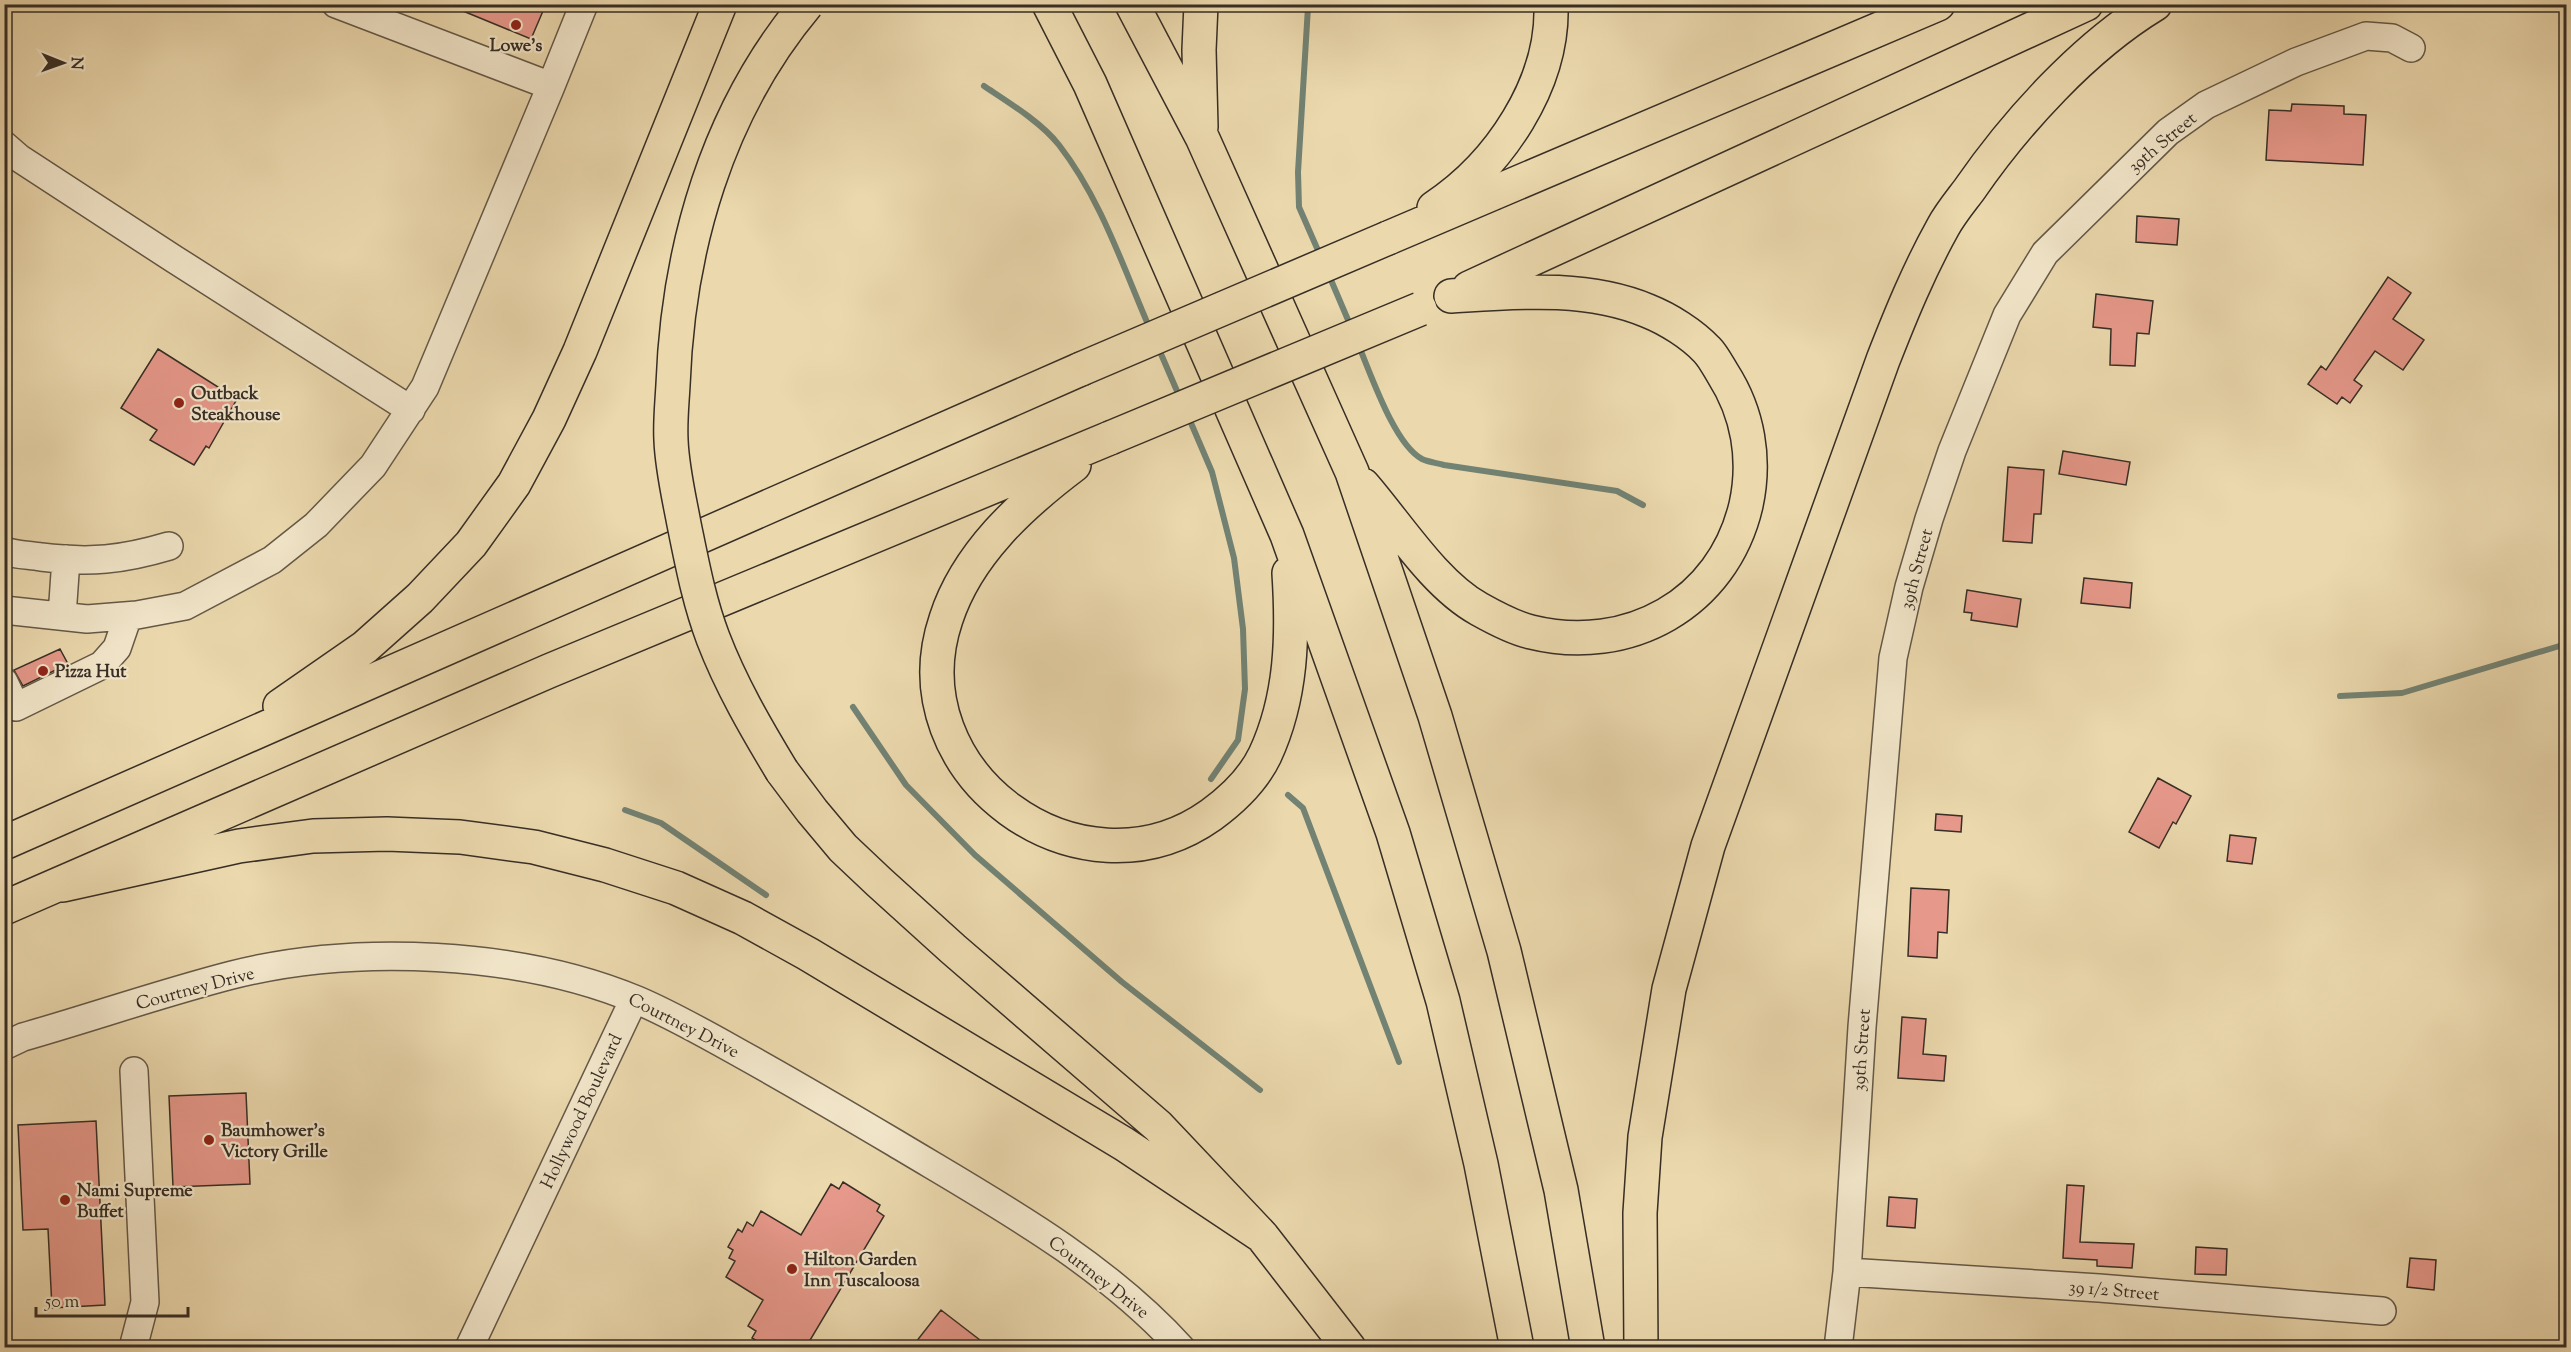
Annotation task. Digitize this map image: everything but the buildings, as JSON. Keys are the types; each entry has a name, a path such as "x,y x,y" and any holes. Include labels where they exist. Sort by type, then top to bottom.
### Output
{"highway":[{"path":"220,749 365,647 420,598 471,544 514,484 549,419 580,351 720,4"},
{"path":"807,4 784,32 738,110 718,152 690,246 680,294 674,343 671,429 677,491 697,590 732,684 782,771 843,848 953,950 1158,1126 1262,1236 1349,1347"},
{"path":"1049,4 1090,84 1287,535 1394,833 1443,1001 1481,1164 1517,1347"},
{"path":"1132,4 1202,137 1352,472 1435,716 1504,951 1561,1190 1588,1347"},
{"path":"1201,4 1199,77 1202,137"},
{"path":"1388,237 1447,199 1495,151 1522,114 1542,68 1549,42 1551,4"},
{"path":"4,843 1081,369 1938,4"},
{"path":"4,908 63,885 549,671 1451,296 2086,4"},
{"path":"1641,1347 1640,1213 1645,1137 1665,1010 1676,958 1708,846 1909,292 1944,225 1986,164 2035,106 2086,56 2155,4"},
{"path":"1352,472 1426,563 1451,587 1477,608 1530,632 1562,637 1594,638 1626,632 1651,623 1674,611 1693,597 1725,559 1736,537 1749,489 1749,439 1734,392 1707,350 1668,320 1622,302 1540,291 1451,296"},
{"path":"1110,438 1048,485 1011,517 966,576 945,621 937,670 939,695 954,743 965,765 980,785 1022,820 1053,835 1085,842 1119,845 1152,841 1201,822 1245,786 1264,756 1277,724 1284,696 1290,658 1292,614 1287,535"},
{"path":"63,885 239,846 313,836 387,834 460,837 534,847 605,864 676,888 743,918 799,949 1124,1144 1262,1236"}],"street":[{"path":"336,4 550,86"},
{"path":"4,610 87,619 128,616 185,606 272,560 316,525 374,466 425,387 584,4"},
{"name":"39th Street","path":"1838,1347 1846,1272 1862,1027 1893,658 1909,587 1929,519 1952,452 2007,315 2045,253 2168,132 2206,105 2296,62 2366,36 2392,38 2411,48"},
{"path":"5,146 19,158 166,255 411,410"},
{"path":"4,551 100,561 169,546"},
{"path":"62,616 66,559"},
{"path":"4,682 16,707 102,665 117,648 128,616"},
{"name":"Courtney Drive","path":"4,1046 23,1037 235,975 307,962 380,957 454,959 527,968 598,986 666,1013 795,1083 1048,1236 1107,1280 1164,1329 1181,1347"},
{"name":"Hollywood Boulevard","path":"469,1347 634,999"},
{"path":"133,1347 144,1302 134,1071"},
{"name":"39 1/2 Street","path":"1846,1272 2087,1287 2382,1311"}],"waterway":[{"path":"1308,7 1298,172 1299,207 1320,255"},
{"path":"984,86 1043,128 1074,166 1110,234 1150,329"},
{"path":"1328,273 1351,327"},
{"path":"1358,344 1393,424 1402,439 1422,459 1444,465 1617,491 1643,505"},
{"path":"1158,347 1180,398"},
{"path":"1188,416 1212,472 1234,558 1243,629 1245,689 1238,740 1211,779"},
{"path":"2340,696 2402,693 2566,644"},
{"path":"853,707 906,785 975,855 1122,982 1260,1090"},
{"path":"1288,795 1303,808 1399,1062"},
{"path":"625,810 661,823 766,895"}],"place":[{"name":"Lowe's","path":"516,25"},
{"name":"Outback Steakhouse","path":"179,403"},
{"name":"Pizza Hut","path":"43,671"},
{"name":"Baumhower's Victory Grille","path":"209,1140"},
{"name":"Nami Supreme Buffet","path":"65,1200"},
{"name":"Hilton Garden Inn Tuscaloosa","path":"792,1269"}]}
